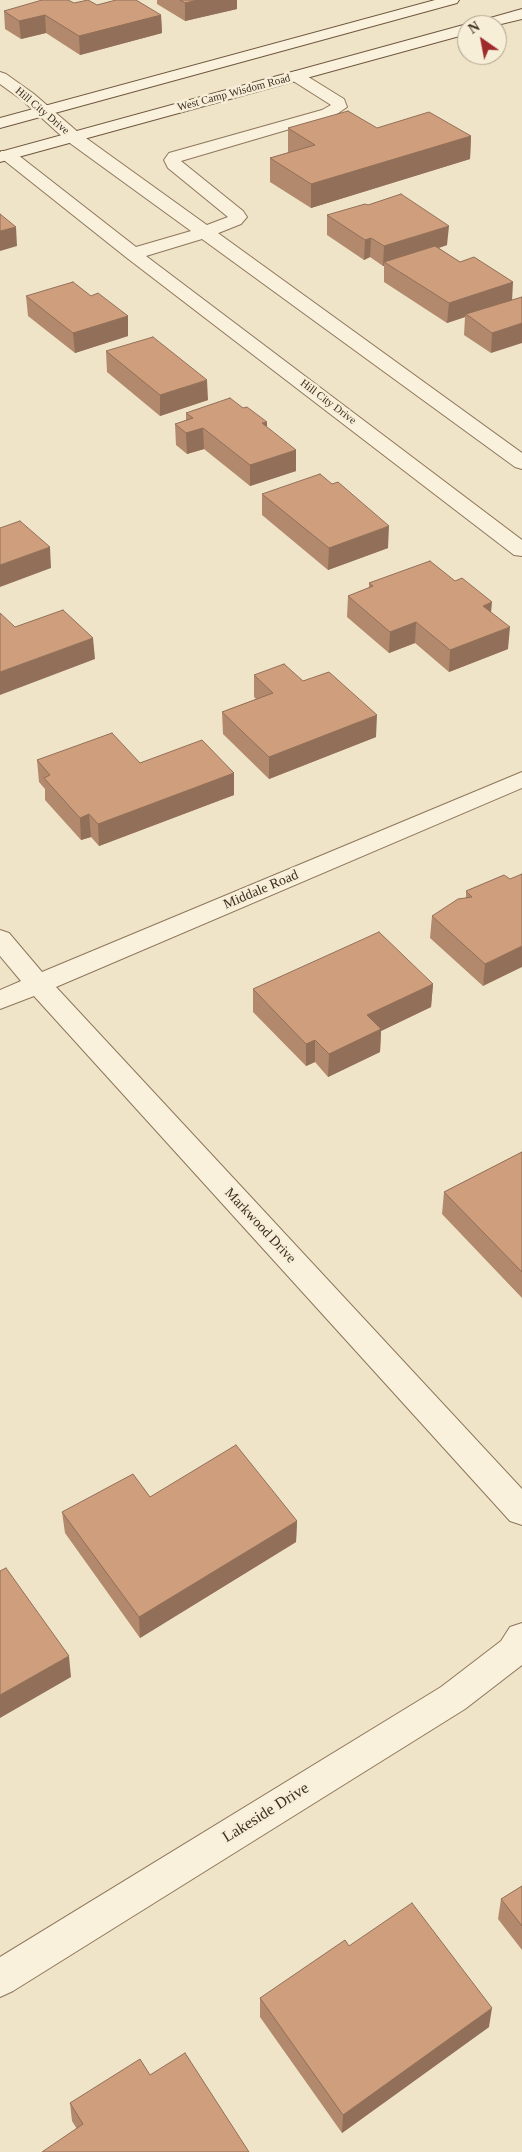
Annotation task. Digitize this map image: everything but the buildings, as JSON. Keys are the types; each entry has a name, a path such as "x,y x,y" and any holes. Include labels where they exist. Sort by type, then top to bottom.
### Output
{"street":[{"path":"0,123 452,0"},
{"path":"507,18 522,14"},
{"name":"West Camp Wisdom Road","path":"2,153 74,137 457,32"},
{"path":"133,254 205,232 236,220 237,215 174,164 172,160 175,157 328,113 338,107 338,102 296,76"},
{"name":"Hill City Drive","path":"0,77 28,96 74,137 522,463"},
{"name":"Hill City Drive","path":"2,153 522,550"},
{"name":"Middale Road","path":"0,1000 522,779"},
{"name":"Markwood Drive","path":"0,939 38,984 522,1511"},
{"name":"Lakeside Drive","path":"0,1978 453,1698 513,1652 522,1638"}]}
